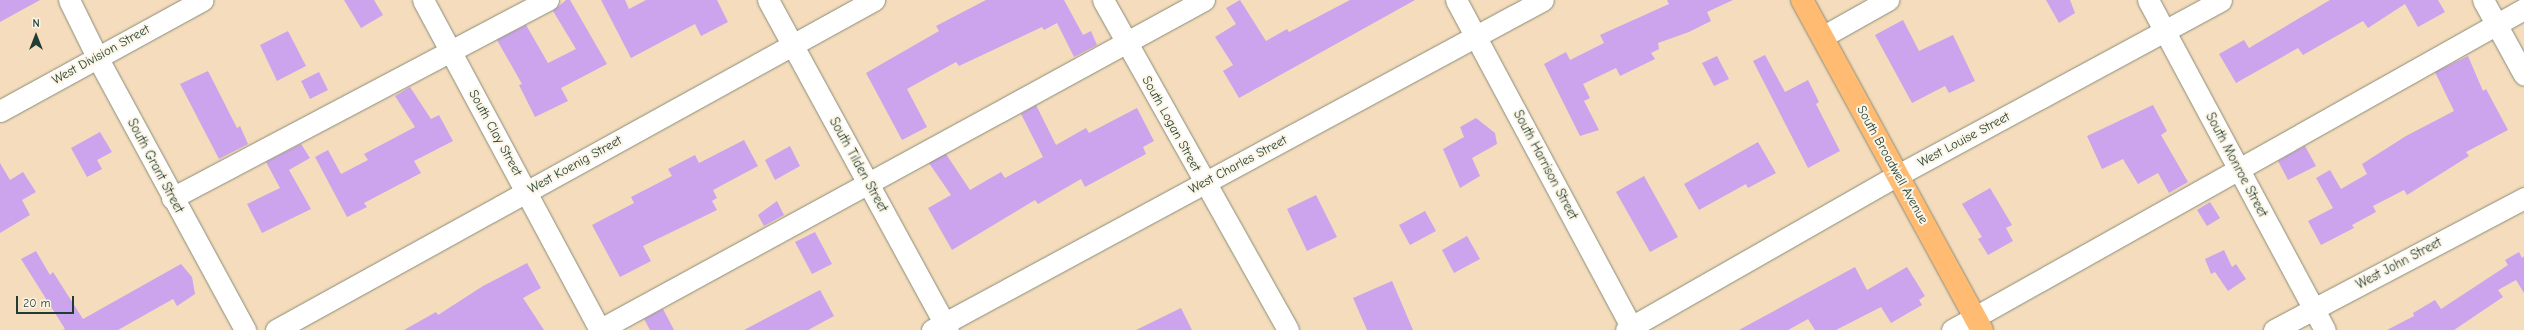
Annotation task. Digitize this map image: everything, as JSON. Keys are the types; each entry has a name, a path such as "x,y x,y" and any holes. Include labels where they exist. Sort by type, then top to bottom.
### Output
{"main road":[{"name":"South Broadwell Avenue","path":"1802,0 1979,324"}],"street":[{"name":"South Grant Street","path":"69,0 97,57 172,198 245,330"},
{"name":"West Division Street","path":"0,111 203,0"},
{"name":"South Clay Street","path":"423,0 527,191 600,330"},
{"path":"172,198 548,0"},
{"name":"South Tilden Street","path":"768,0 868,183 942,328"},
{"name":"West Koenig Street","path":"276,330 874,0"},
{"name":"South Logan Street","path":"1103,0 1204,183 1288,330"},
{"path":"600,330 1204,0"},
{"name":"South Harrison Street","path":"1456,0 1630,329"},
{"name":"West Charles Street","path":"942,328 1204,183 1543,0"},
{"path":"1822,37 1888,0"},
{"name":"South Monroe Street","path":"2148,0 2326,330"},
{"name":"West Louise Street","path":"1630,329 1898,175 2165,32 2221,0"},
{"path":"2483,0 2524,75"},
{"path":"1952,330 1979,324 2239,170 2524,8"},
{"name":"West John Street","path":"2274,330 2524,198"}],"building":[{"path":"0,0 40,0 0,22"},
{"path":"344,0 374,0 383,15 361,28"},
{"path":"566,0 570,0 607,64 561,88 568,101 535,117 519,85 522,84 497,40 526,25 548,63 576,49 553,11"},
{"path":"601,0 625,0 629,9 646,0 717,0 728,22 701,36 695,24 631,58"},
{"path":"986,0 1064,0 1083,35 1091,31 1097,45 1074,57 1057,23 1044,30 1042,27 959,66 956,62 907,89 927,127 902,140 866,73 939,31 936,26"},
{"path":"1240,0 1266,41 1287,29 1289,32 1350,0 1415,0 1239,98 1223,71 1233,65 1215,37 1236,24 1226,8"},
{"path":"1667,0 1733,0 1707,12 1711,21 1689,32 1658,43 1659,49 1651,53 1655,59 1620,76 1616,68 1583,84 1590,98 1584,101 1599,130 1580,136 1544,64 1566,52 1570,60 1604,43 1600,35 1669,4"},
{"path":"2046,0 2070,0 2075,13 2059,23"},
{"path":"2330,0 2438,0 2445,12 2418,27 2405,4 2368,28 2363,21 2303,55 2298,48 2236,83 2219,54 2244,40 2249,48"},
{"path":"1903,20 1919,51 1953,35 1975,81 1949,93 1945,86 1912,103 1875,35"},
{"path":"288,31 306,66 277,81 260,45"},
{"path":"1765,55 1785,92 1808,80 1819,102 1816,104 1840,151 1808,168 1753,61"},
{"path":"1717,56 1729,79 1714,86 1702,63"},
{"path":"2468,56 2483,91 2486,89 2508,130 2466,152 2469,156 2407,195 2404,190 2373,206 2376,212 2352,225 2354,228 2321,245 2308,221 2333,208 2316,178 2330,170 2341,189 2367,174 2362,164 2406,136 2454,111 2435,72"},
{"path":"208,71 237,128 240,126 248,144 219,159 180,84"},
{"path":"319,72 328,90 310,99 301,81"},
{"path":"410,87 431,119 439,115 453,141 414,161 421,173 364,203 367,207 347,217 315,157 328,150 341,174 368,160 364,154 415,127 395,96"},
{"path":"1036,105 1056,145 1086,128 1089,133 1137,108 1154,141 1143,147 1146,154 1085,187 1081,179 1038,204 1035,200 952,250 928,208 951,195 929,163 946,154 970,190 1001,172 1005,178 1043,157 1021,114"},
{"path":"2153,105 2167,131 2161,135 2188,182 2169,193 2158,173 2138,184 2123,159 2102,169 2087,136"},
{"path":"1476,118 1495,133 1497,144 1472,158 1480,176 1460,188 1443,149 1464,137 1460,127"},
{"path":"100,132 112,152 97,160 102,169 87,177 71,148"},
{"path":"744,140 758,166 713,190 717,198 712,201 717,210 643,246 651,261 620,277 592,225 634,203 631,197 672,176 668,169 695,155 699,163"},
{"path":"1758,142 1776,173 1748,188 1746,184 1699,210 1684,184"},
{"path":"301,144 310,158 289,170 311,209 262,233 247,204 280,188 266,162"},
{"path":"790,146 800,166 775,180 765,160"},
{"path":"2305,146 2316,166 2288,180 2278,161"},
{"path":"0,163 10,180 23,172 36,192 22,200 30,215 0,233"},
{"path":"1644,176 1678,237 1650,252 1616,192"},
{"path":"1990,188 2012,225 2006,228 2013,241 1988,255 1978,239 1982,237 1962,204"},
{"path":"1316,195 1337,237 1307,251 1287,209"},
{"path":"777,201 784,215 764,226 758,215"},
{"path":"2210,202 2220,218 2207,226 2197,210"},
{"path":"1425,211 1436,231 1410,245 1399,225"},
{"path":"815,232 832,264 812,274 795,242"},
{"path":"1467,236 1480,259 1454,273 1442,250"},
{"path":"2224,250 2232,267 2236,264 2246,279 2228,291 2215,272 2211,274 2205,259"},
{"path":"36,251 50,275 53,272 83,319 181,264 192,277 195,294 177,306 173,299 118,330 62,330 65,329 21,259"},
{"path":"2519,252 2522,258 2524,256 2524,293 2516,280 2498,290 2503,297 2454,330 2387,330 2414,316 2413,313 2435,300 2441,309 2508,265 2505,260"},
{"path":"527,263 541,288 523,298 544,330 404,330 436,312 438,315 483,286"},
{"path":"1855,267 1867,290 1907,267 1925,296 1919,300 1922,305 1891,323 1881,307 1836,330 1815,330 1808,319 1788,330 1739,330"},
{"path":"1392,281 1413,330 1367,330 1353,298"},
{"path":"820,290 834,316 808,330 744,330"},
{"path":"1181,308 1192,330 1136,330"},
{"path":"663,309 674,330 650,330 644,319"}]}
